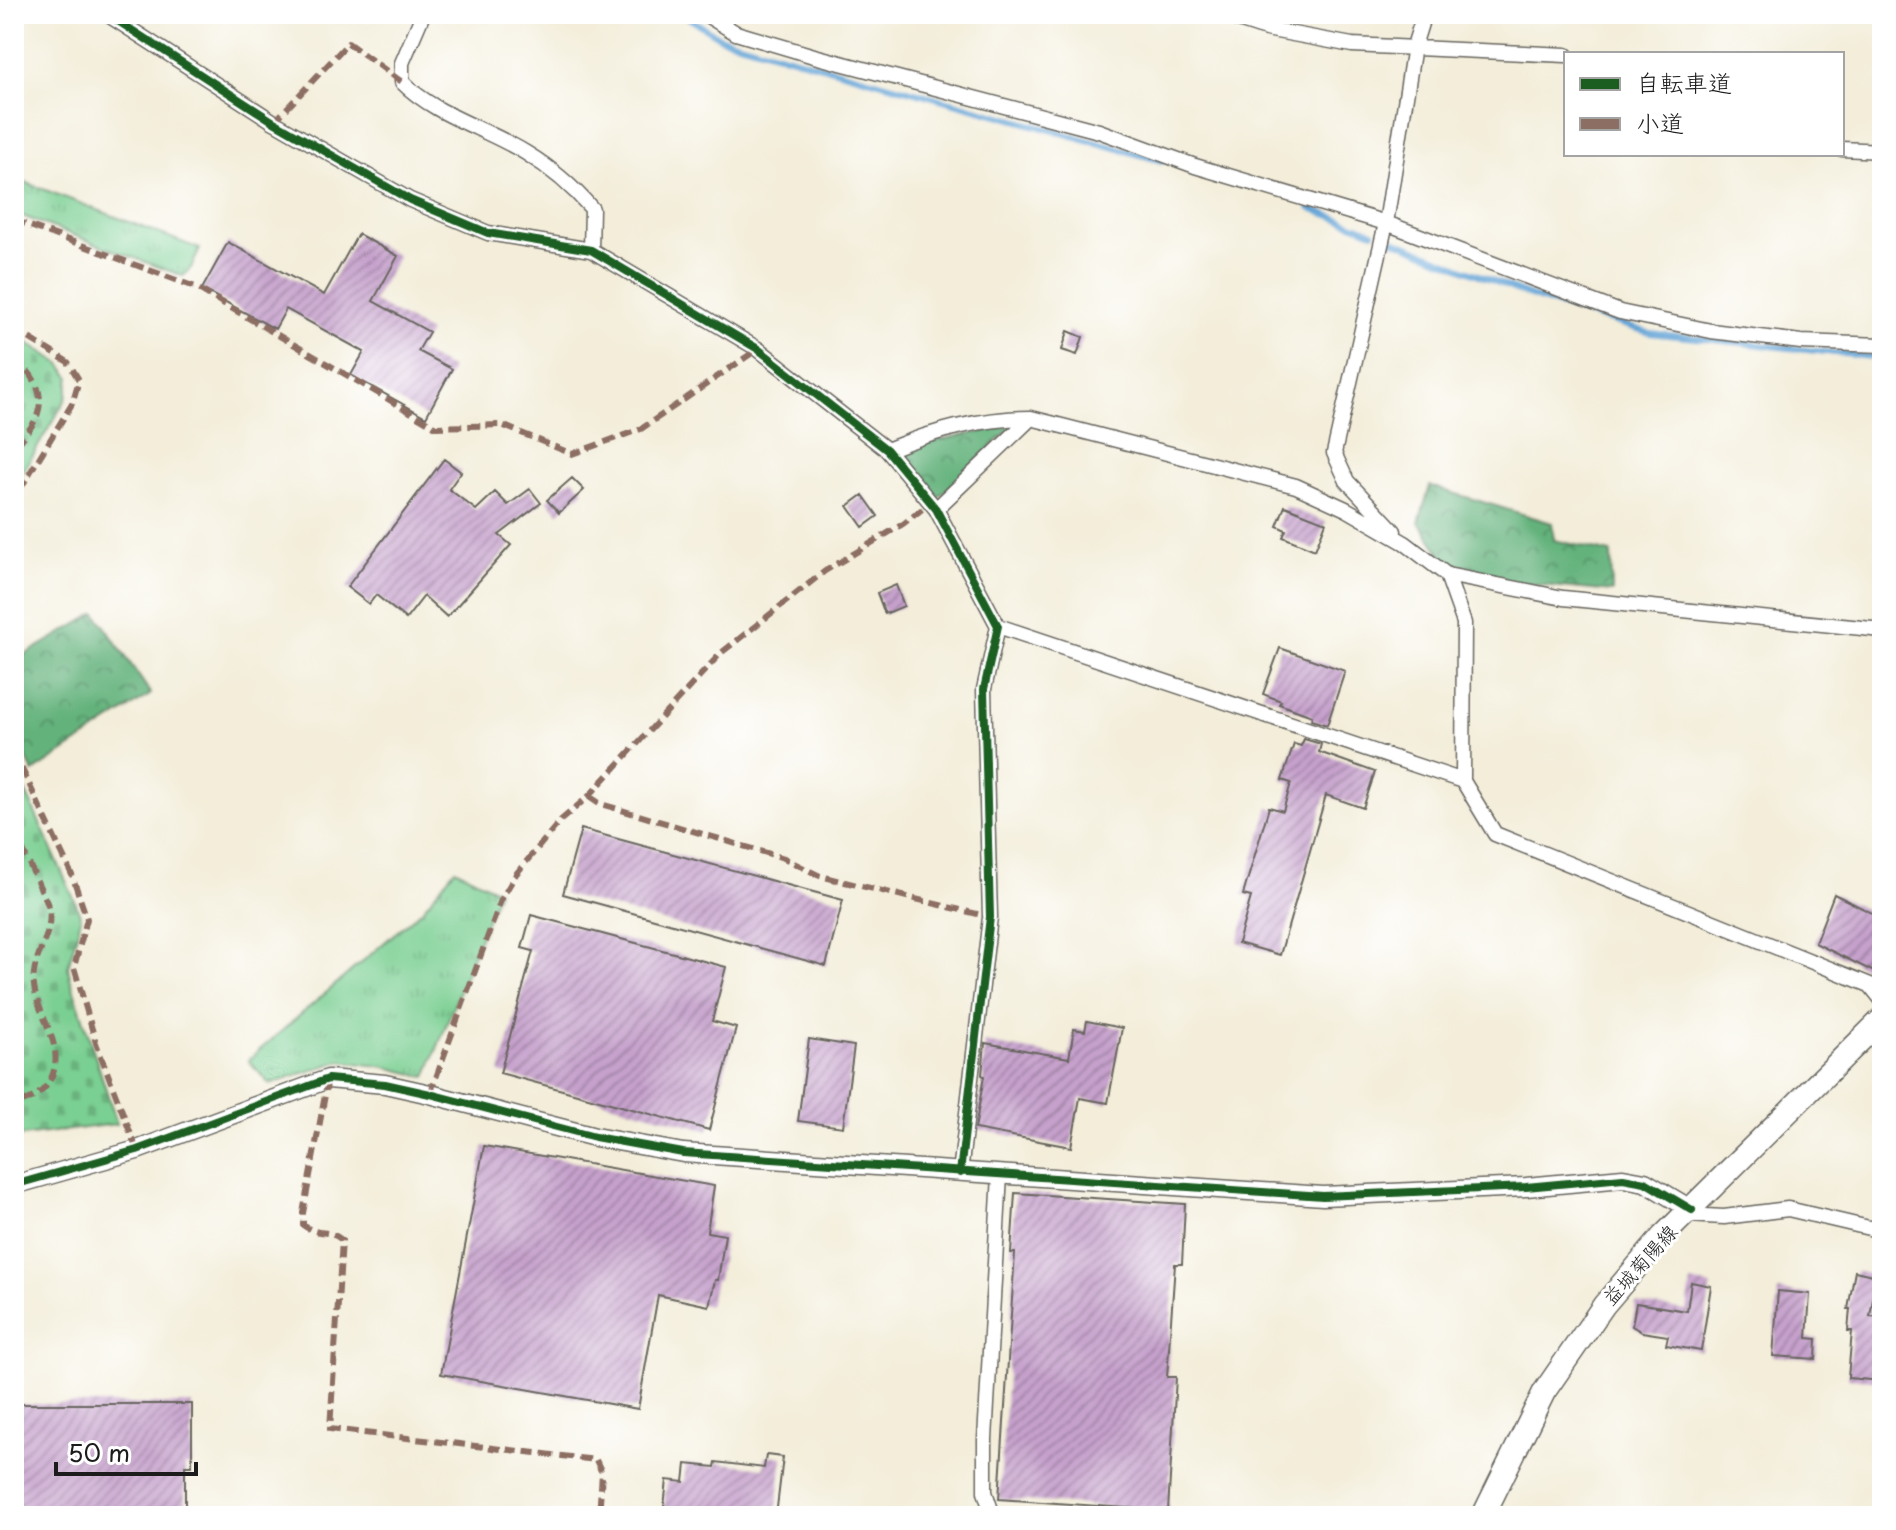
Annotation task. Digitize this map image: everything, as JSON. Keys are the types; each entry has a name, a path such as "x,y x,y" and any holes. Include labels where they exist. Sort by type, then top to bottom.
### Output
{"main road":[{"name":"益城菊陽線","path":"1483,1516 1544,1392 1604,1305 1663,1236 1882,1019"}],"street":[{"path":"107,14 274,122 410,200 488,233 591,250 758,349 887,450 936,509 998,626 984,689 990,917 960,1173"},
{"path":"423,14 402,63 402,82 413,93 445,112 525,152 578,193 592,209 591,250"},
{"path":"705,14 736,33 1099,131 1195,166 1386,223 1620,312 1711,331 1771,339 1882,345"},
{"path":"1220,14 1266,29 1352,45 1564,55"},
{"path":"1405,543 1347,481 1334,453 1386,223 1414,46 1424,14"},
{"path":"1844,149 1882,151"},
{"path":"887,450 932,432 998,418 1031,418 1296,486 1346,509 1405,543 1447,575 1563,598 1882,630"},
{"path":"936,509 1031,418"},
{"path":"1447,575 1464,623 1463,781 1495,834 1870,985 1882,1000"},
{"path":"998,626 1463,781"},
{"path":"14,1185 137,1150 328,1079 385,1084 595,1137 683,1153 1323,1196 1526,1187 1623,1178 1645,1182 1689,1212 1724,1217 1788,1209 1882,1231"},
{"path":"993,1516 985,1492 985,1439 1000,1175"}],"green space":[{"path":"14,178 200,249 191,268 183,276 14,213"},
{"path":"14,334 61,364 70,377 66,399 14,487"},
{"path":"1014,425 935,501 900,457 912,446"},
{"path":"1430,486 1552,523 1554,540 1611,553 1612,592 1457,577 1419,522"},
{"path":"96,613 151,694 33,772 14,732 14,661"},
{"path":"14,766 81,918 68,967 117,1124 14,1137"},
{"path":"455,869 498,891 426,1077 386,1067 340,1061 270,1084 248,1060 422,910"}],"building":[{"path":"358,234 398,256 373,301 429,332 418,351 452,369 426,417 351,375 364,352 286,309 275,329 202,289 228,242 324,295"},
{"path":"1068,331 1083,337 1077,355 1062,350"},
{"path":"444,459 461,472 449,489 476,510 495,492 508,505 530,489 541,503 499,535 511,545 447,617 424,596 406,619 376,595 369,604 347,587"},
{"path":"572,478 584,490 559,513 547,500"},
{"path":"863,495 878,516 863,527 848,506"},
{"path":"1285,506 1326,522 1315,550 1283,537 1286,530 1277,526"},
{"path":"896,585 904,606 885,614 877,593"},
{"path":"1280,648 1345,671 1327,725 1311,720 1312,716 1279,704 1281,701 1263,694"},
{"path":"1304,739 1321,744 1319,752 1375,772 1363,808 1326,795 1280,955 1238,943 1251,897 1243,895 1269,807 1283,811 1291,783 1282,780 1294,744 1301,746"},
{"path":"581,829 843,900 826,966 563,894"},
{"path":"1834,894 1882,918 1882,976 1815,943"},
{"path":"531,915 726,967 712,1021 736,1028 709,1130 500,1073 533,951 522,948"},
{"path":"1087,1021 1122,1028 1108,1103 1080,1098 1071,1147 975,1129 984,1076 985,1043 1069,1058 1074,1029 1085,1031"},
{"path":"809,1039 854,1046 843,1127 798,1121"},
{"path":"484,1146 714,1186 707,1232 725,1235 718,1280 715,1280 709,1306 658,1295 638,1409 441,1374"},
{"path":"1015,1193 1185,1204 1182,1264 1175,1264 1167,1377 1176,1377 1168,1511 999,1499 1015,1253 1011,1253"},
{"path":"1855,1271 1877,1276 1870,1316 1882,1317 1882,1381 1848,1378 1852,1331 1848,1331 1848,1309"},
{"path":"1691,1282 1711,1286 1701,1351 1666,1345 1668,1336 1642,1332 1632,1326 1636,1303 1687,1311"},
{"path":"1778,1291 1810,1294 1807,1338 1817,1339 1816,1359 1773,1356"},
{"path":"14,1404 192,1404 192,1466 185,1466 185,1516 14,1516"},
{"path":"766,1455 783,1457 776,1516 663,1516 667,1480 684,1482 686,1464 715,1467 716,1462 764,1468"}],"waterway":[{"path":"682,14 721,38 1162,161"},
{"path":"1310,208 1373,232"},
{"path":"1391,239 1535,298 1650,333 1882,358"}],"marked path":[{"path":"274,122 348,43 402,82"},
{"path":"14,220 195,287 436,427 502,425 572,454 641,429 758,349"},
{"path":"14,329 68,362 79,380 72,404 14,499"},
{"path":"14,360 31,376 40,397 36,418 14,450"},
{"path":"430,1094 501,900 516,874 561,820 589,796 721,653 825,571 903,524 930,503"},
{"path":"14,752 72,875 87,919 74,967 96,1043 137,1150"},
{"path":"589,796 601,804 784,858 820,876 990,917"},
{"path":"14,831 49,907 49,926 36,964 34,986 55,1050 49,1082 32,1098 14,1105"},
{"path":"328,1079 303,1225 342,1240 330,1429 596,1460 602,1473 599,1516"}],"cycle path":[{"path":"107,14 274,122 410,200 488,233 591,250 758,349 887,450 936,509 998,626 984,689 990,917 960,1173"},
{"path":"14,1185 137,1150 328,1079 385,1084 595,1137 683,1153 1323,1196 1526,1187 1623,1178 1645,1182 1692,1210"}]}
